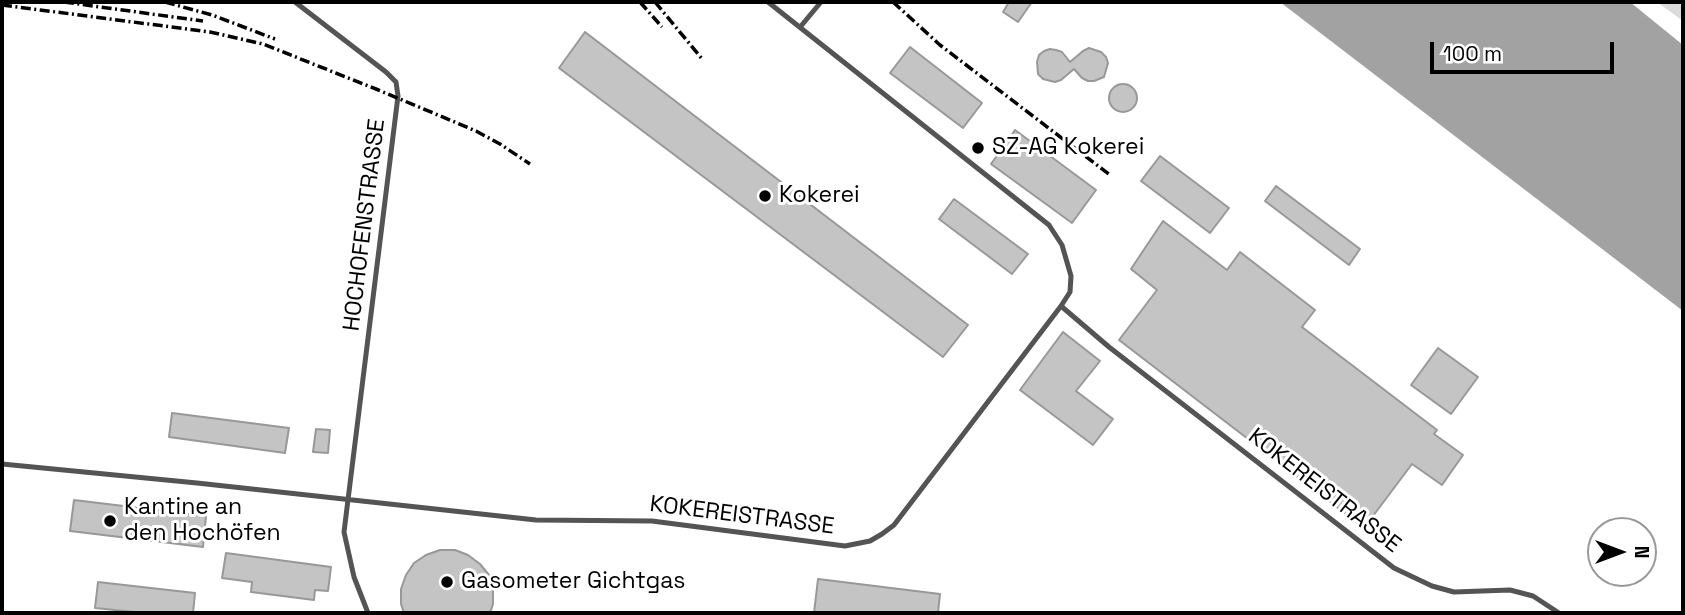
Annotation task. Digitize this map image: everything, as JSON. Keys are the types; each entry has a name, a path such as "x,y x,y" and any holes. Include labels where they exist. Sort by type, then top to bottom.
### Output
{"lane":[{"name":"HOCHOFENSTRASSE","path":"295,2 386,72 396,82 398,96 344,532 354,577 368,613"},
{"name":"KOKEREISTRASSE","path":"348,500 536,520 652,521 845,546 870,541 894,525 1061,306 1070,292 1071,276 1062,245 1049,225 768,2"},
{"path":"801,26 821,2"},
{"name":"KOKEREISTRASSE","path":"1061,306 1394,568 1432,586 1454,592 1510,590 1533,596 1559,613"},
{"path":"2,464 348,500"}],"shaded area":[{"path":"1280,2 1630,2 1683,45 1683,311"},
{"path":"1657,2 1683,2 1683,21"}],"building":[{"path":"1009,2 1032,2 1018,22 1003,12"},
{"name":"Kokerei","path":"585,32 968,325 943,357 559,68"},
{"path":"910,47 982,103 963,128 890,73"},
{"path":"1089,48 1106,57 1108,63 1104,77 1088,81 1074,69 1055,82 1043,79 1038,74 1037,62 1044,51 1050,49 1062,52 1070,62"},
{"path":"1123,84 1133,88 1137,98 1133,108 1123,112 1113,108 1109,98 1113,88"},
{"path":"1015,130 1096,190 1072,223 991,164"},
{"path":"1160,156 1229,208 1210,233 1141,181"},
{"path":"1276,186 1360,249 1349,265 1265,201"},
{"path":"954,199 1028,254 1012,274 939,219"},
{"path":"1163,221 1227,270 1240,252 1315,310 1302,327 1437,430 1434,434 1463,455 1442,485 1412,464 1364,528 1119,340 1157,290 1131,269"},
{"path":"1063,332 1100,361 1076,391 1113,419 1093,445 1020,390"},
{"path":"1438,348 1478,377 1451,414 1411,385"},
{"path":"172,413 289,428 285,453 169,437"},
{"path":"316,429 330,430 328,453 313,452"},
{"path":"74,500 206,516 203,547 70,531"},
{"name":"Gasometer Gichtgas","path":"440,550 455,550 468,555 489,575 493,589 490,613 404,613 401,589 406,575 414,563"},
{"path":"226,553 331,567 328,591 315,590 314,600 251,592 252,582 222,578"},
{"path":"818,579 940,594 938,613 814,613"},
{"path":"98,582 195,593 193,613 144,613 95,608"}],"railway":[{"path":"64,2 203,21"},
{"path":"165,2 212,15 275,39"},
{"path":"640,2 662,27"},
{"path":"655,2 703,60"},
{"path":"893,2 940,45 1110,175"},
{"path":"2,5 210,32 263,44 476,131 530,164"}],"place":[{"name":"SZ-AG Kokerei","path":"978,148"},
{"name":"Kokerei","path":"765,196"},
{"name":"Kantine an den Hochöfen","path":"110,521"},
{"name":"Gasometer Gichtgas","path":"447,582"}]}
